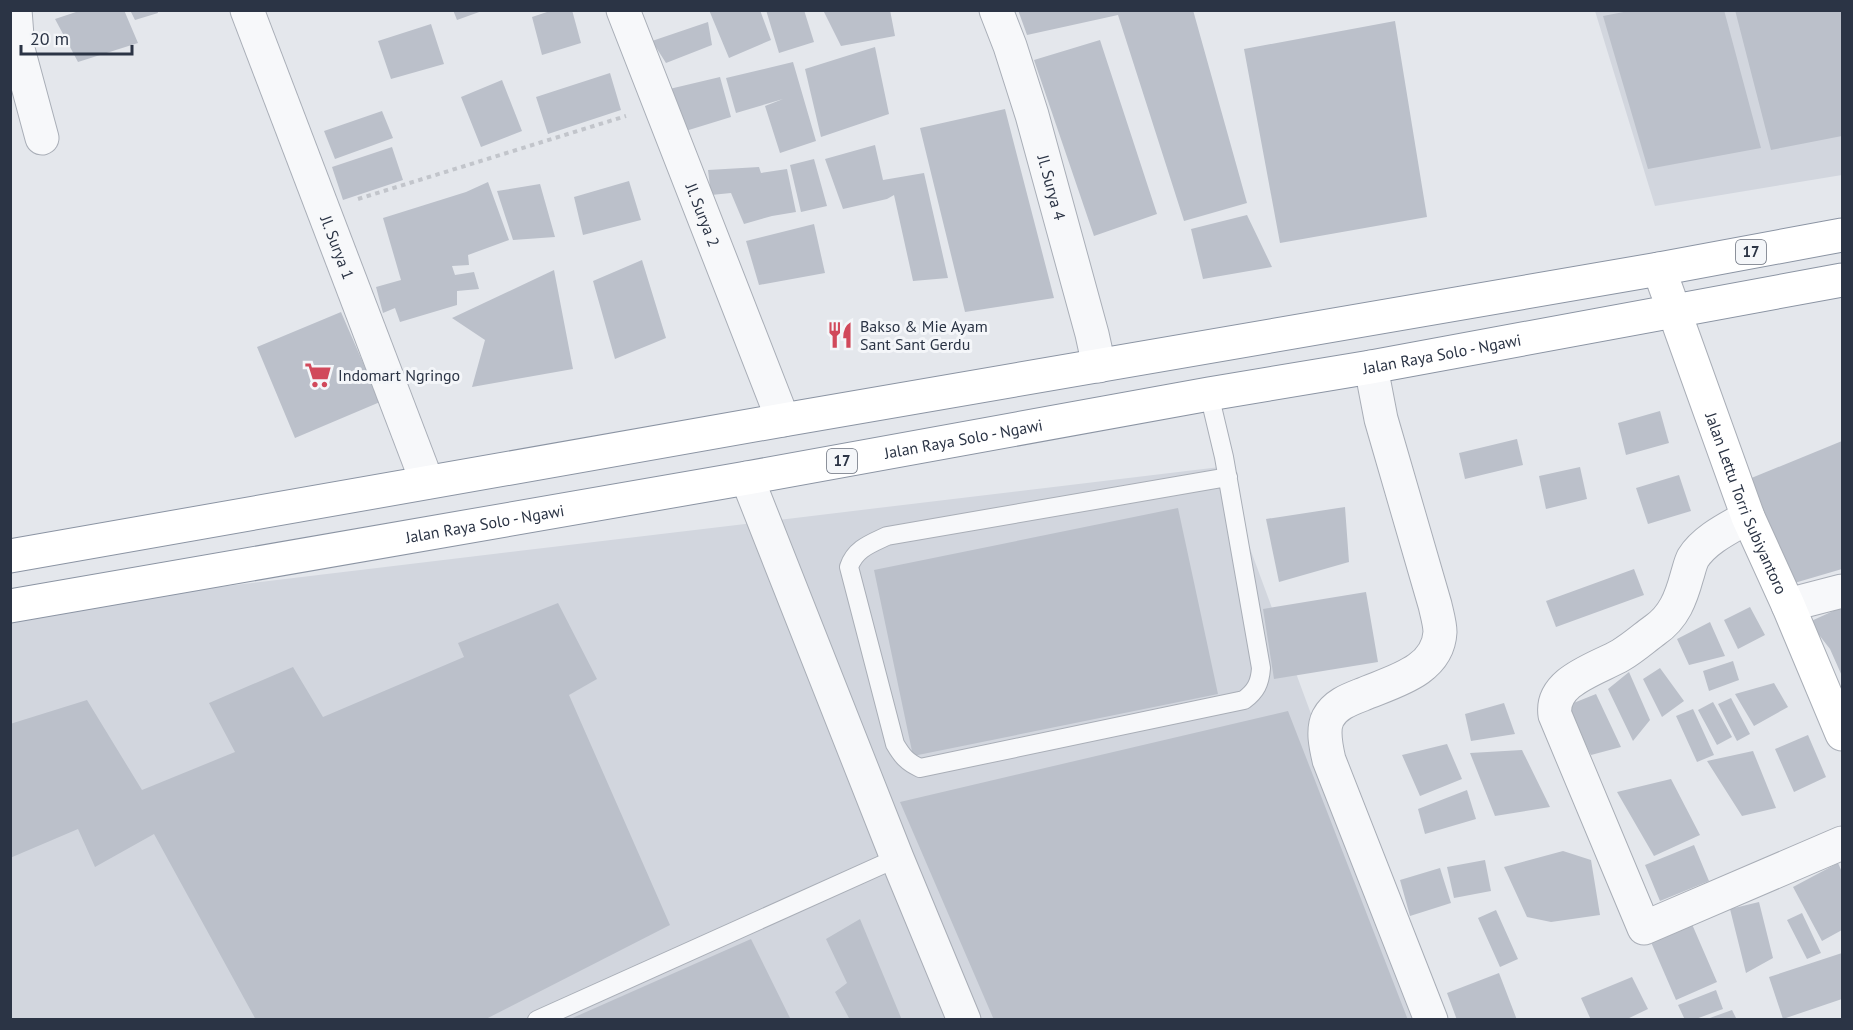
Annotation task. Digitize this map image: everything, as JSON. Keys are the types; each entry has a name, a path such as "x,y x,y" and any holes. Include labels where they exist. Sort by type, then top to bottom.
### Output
{"main road":[{"name":"17","path":"10,556 1659,269 1842,234"},
{"name":"Jalan Lettu Torri Subiyantoro","path":"1659,269 1748,517 1842,734"},
{"name":"Jalan Raya Solo - Ngawi","path":"10,606 1371,367 1842,280"}],"street":[{"path":"15,10 18,49 42,138"},
{"name":"Jl. Surya 1","path":"247,10 427,482"},
{"name":"Jl. Surya 2","path":"623,10 783,420"},
{"name":"Jl. Surya 4","path":"996,10 1011,46 1032,115 1099,366"},
{"path":"1371,367 1381,419 1435,605 1440,631 1437,649 1430,660 1412,673 1341,703 1327,719 1325,738 1329,760 1431,1020"},
{"path":"747,478 897,858 964,1020"},
{"path":"1748,517 1712,538 1700,549 1692,560 1675,610 1662,625 1623,654 1570,682 1558,694 1553,704 1555,715 1644,928 1842,843"},
{"path":"1788,605 1842,591"}],"lane":[{"path":"1209,394 1227,477 1261,668 1260,681 1254,692 1244,700 920,768 903,758 895,744 849,567 852,558 859,550 887,536 1227,477"},
{"path":"537,1020 897,858"}],"path":[{"path":"323,210 660,105"}],"shaded area":[{"path":"1595,11 1842,11 1842,175 1655,206"},
{"path":"1220,467 1328,760 1430,1019 11,1019 10,612"}],"building":[{"path":"82,10 124,10 138,43 78,62 55,19"},
{"path":"130,10 157,10 158,13 135,20"},
{"path":"453,10 482,10 482,11 457,20"},
{"path":"553,10 572,10 581,43 542,55 532,17"},
{"path":"709,10 760,10 771,40 729,58"},
{"path":"766,10 804,10 814,42 779,53"},
{"path":"823,10 890,10 895,36 841,46"},
{"path":"1018,10 1193,10 1247,203 1184,221 1118,15 1027,35"},
{"path":"1634,10 1724,10 1761,148 1648,169 1603,16"},
{"path":"1735,10 1842,10 1842,136 1771,150"},
{"path":"1395,21 1427,217 1280,243 1244,49"},
{"path":"708,22 712,45 666,63 652,41"},
{"path":"431,24 444,64 391,79 378,41"},
{"path":"1100,40 1157,214 1094,236 1034,60"},
{"path":"875,47 889,114 821,137 805,69"},
{"path":"793,62 816,141 780,153 765,106 783,99 736,113 726,78"},
{"path":"610,73 621,110 548,134 536,97"},
{"path":"720,77 731,117 679,133 661,91"},
{"path":"502,80 522,131 481,147 461,97"},
{"path":"1005,109 1054,298 965,312 920,128"},
{"path":"382,111 393,138 335,159 324,131"},
{"path":"875,145 883,180 924,173 948,278 913,281 894,195 887,199 843,209 825,159"},
{"path":"392,147 403,180 343,200 332,167"},
{"path":"814,159 827,206 801,212 790,165"},
{"path":"759,167 761,173 787,169 796,212 744,224 731,193 711,195 708,170"},
{"path":"629,181 641,220 583,235 574,197"},
{"path":"488,182 509,240 468,255 469,265 452,266 455,275 474,272 479,289 457,291 457,305 400,322 395,308 383,313 376,287 401,280 383,218 466,192"},
{"path":"540,184 555,237 513,240 497,191"},
{"path":"1247,215 1272,267 1203,279 1191,229"},
{"path":"814,224 825,273 759,285 746,241"},
{"path":"642,260 666,338 615,359 593,281"},
{"path":"554,270 573,369 472,387 485,340 452,318"},
{"name":"Indomart Ngringo","path":"341,312 380,402 295,438 257,347"},
{"path":"1660,411 1669,443 1626,455 1618,423"},
{"path":"1517,439 1523,465 1465,479 1459,453"},
{"path":"1842,441 1842,569 1791,584 1749,479"},
{"path":"1580,467 1587,499 1546,509 1539,476"},
{"path":"1679,475 1691,511 1648,524 1636,488"},
{"path":"1345,507 1349,562 1279,582 1266,519"},
{"path":"1178,508 1218,694 913,756 874,570"},
{"path":"1634,569 1644,595 1556,627 1546,601"},
{"path":"1366,592 1378,662 1274,679 1263,609"},
{"path":"558,603 597,679 569,695 670,925 484,1020 256,1020 154,834 95,867 78,829 10,858 10,724 87,700 142,790 235,752 209,703 293,667 323,717 464,657 458,643"},
{"path":"1750,607 1765,635 1738,649 1724,620"},
{"path":"1842,607 1842,676 1830,649 1809,622"},
{"path":"1710,622 1725,656 1689,665 1677,639"},
{"path":"1733,661 1739,680 1709,691 1703,671"},
{"path":"1660,668 1684,701 1662,717 1643,679"},
{"path":"1629,672 1650,720 1633,741 1608,689"},
{"path":"1774,683 1788,707 1754,726 1735,694"},
{"path":"1596,694 1621,747 1591,755 1566,706"},
{"path":"1731,698 1750,734 1737,741 1718,704"},
{"path":"1713,702 1732,737 1717,745 1698,710"},
{"path":"1504,703 1515,734 1471,741 1465,714"},
{"path":"1693,709 1714,755 1697,762 1676,716"},
{"path":"1288,711 1408,1020 994,1020 900,802"},
{"path":"1808,735 1826,777 1794,792 1775,749"},
{"path":"1447,744 1462,779 1420,796 1402,755"},
{"path":"1522,750 1550,807 1495,816 1470,753"},
{"path":"1753,751 1776,808 1742,816 1707,761"},
{"path":"1671,779 1700,835 1654,856 1617,792"},
{"path":"1467,790 1476,819 1425,834 1418,809"},
{"path":"1694,845 1709,881 1660,901 1645,865"},
{"path":"1563,851 1591,860 1600,915 1551,922 1527,917 1504,867"},
{"path":"1485,860 1491,891 1454,898 1447,867"},
{"path":"1838,863 1842,872 1842,930 1822,941 1793,887"},
{"path":"1440,868 1451,903 1410,916 1400,880"},
{"path":"1759,902 1773,958 1746,973 1730,909"},
{"path":"1496,910 1518,959 1500,967 1478,918"},
{"path":"1802,913 1821,953 1807,959 1787,920"},
{"path":"1688,915 1717,982 1676,1000 1647,933"},
{"path":"860,919 902,1020 850,1020 835,992 847,983 826,939"},
{"path":"751,939 791,1020 568,1020"},
{"path":"1842,953 1842,999 1783,1019 1769,977"},
{"path":"1499,973 1517,1020 1457,1020 1447,993"},
{"path":"1632,977 1648,1009 1625,1020 1591,1020 1581,998"},
{"path":"1716,990 1723,1009 1693,1020 1685,1020 1678,1005"},
{"path":"1732,1010 1737,1020 1707,1020 1707,1019"}],"place":[{"name":"Bakso & Mie Ayam Sant Sant Gerdu","path":"840,335"},
{"name":"Indomart Ngringo","path":"318,375"}]}
